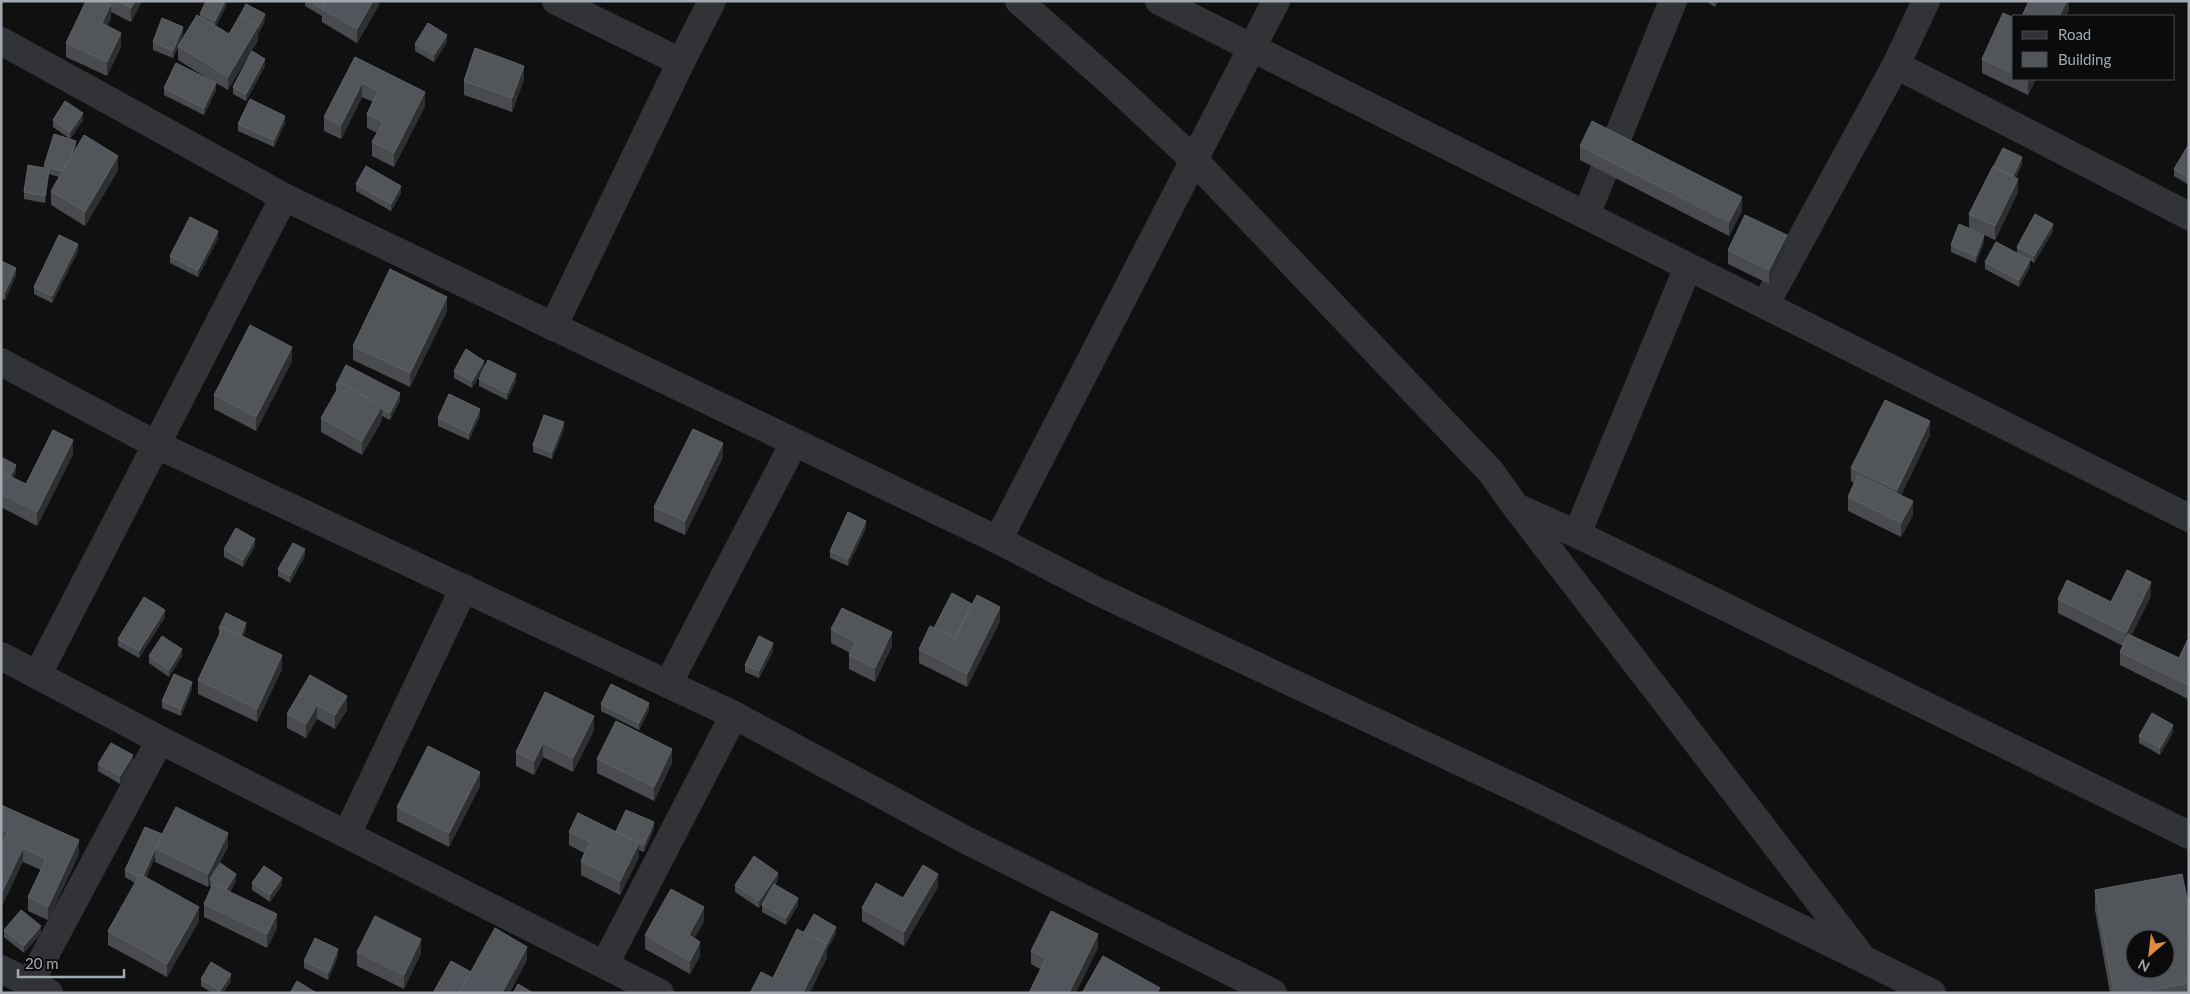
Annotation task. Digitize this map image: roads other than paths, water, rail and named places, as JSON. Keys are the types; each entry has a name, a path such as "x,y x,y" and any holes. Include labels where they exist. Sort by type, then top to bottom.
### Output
{"street":[{"path":"556,1 681,62"},
{"path":"553,326 712,1"},
{"path":"1019,1 1117,88 1194,160 1491,472 1863,958 1892,993"},
{"path":"1159,1 2189,518"},
{"path":"998,540 1276,1"},
{"path":"1586,215 1673,1"},
{"path":"1765,305 1896,65 1926,1"},
{"path":"1,41 284,197 998,540 1096,591 1535,797 1932,993"},
{"path":"1896,65 2189,216"},
{"path":"38,674 284,197"},
{"path":"1577,534 1688,267"},
{"path":"1,362 155,444 734,715 964,840 1272,993"},
{"path":"668,684 794,443"},
{"path":"1516,507 1577,534 2189,834"},
{"path":"347,834 464,588"},
{"path":"1,656 160,740 660,993"},
{"path":"605,964 734,715"},
{"path":"1,969 39,988 160,740"}]}
